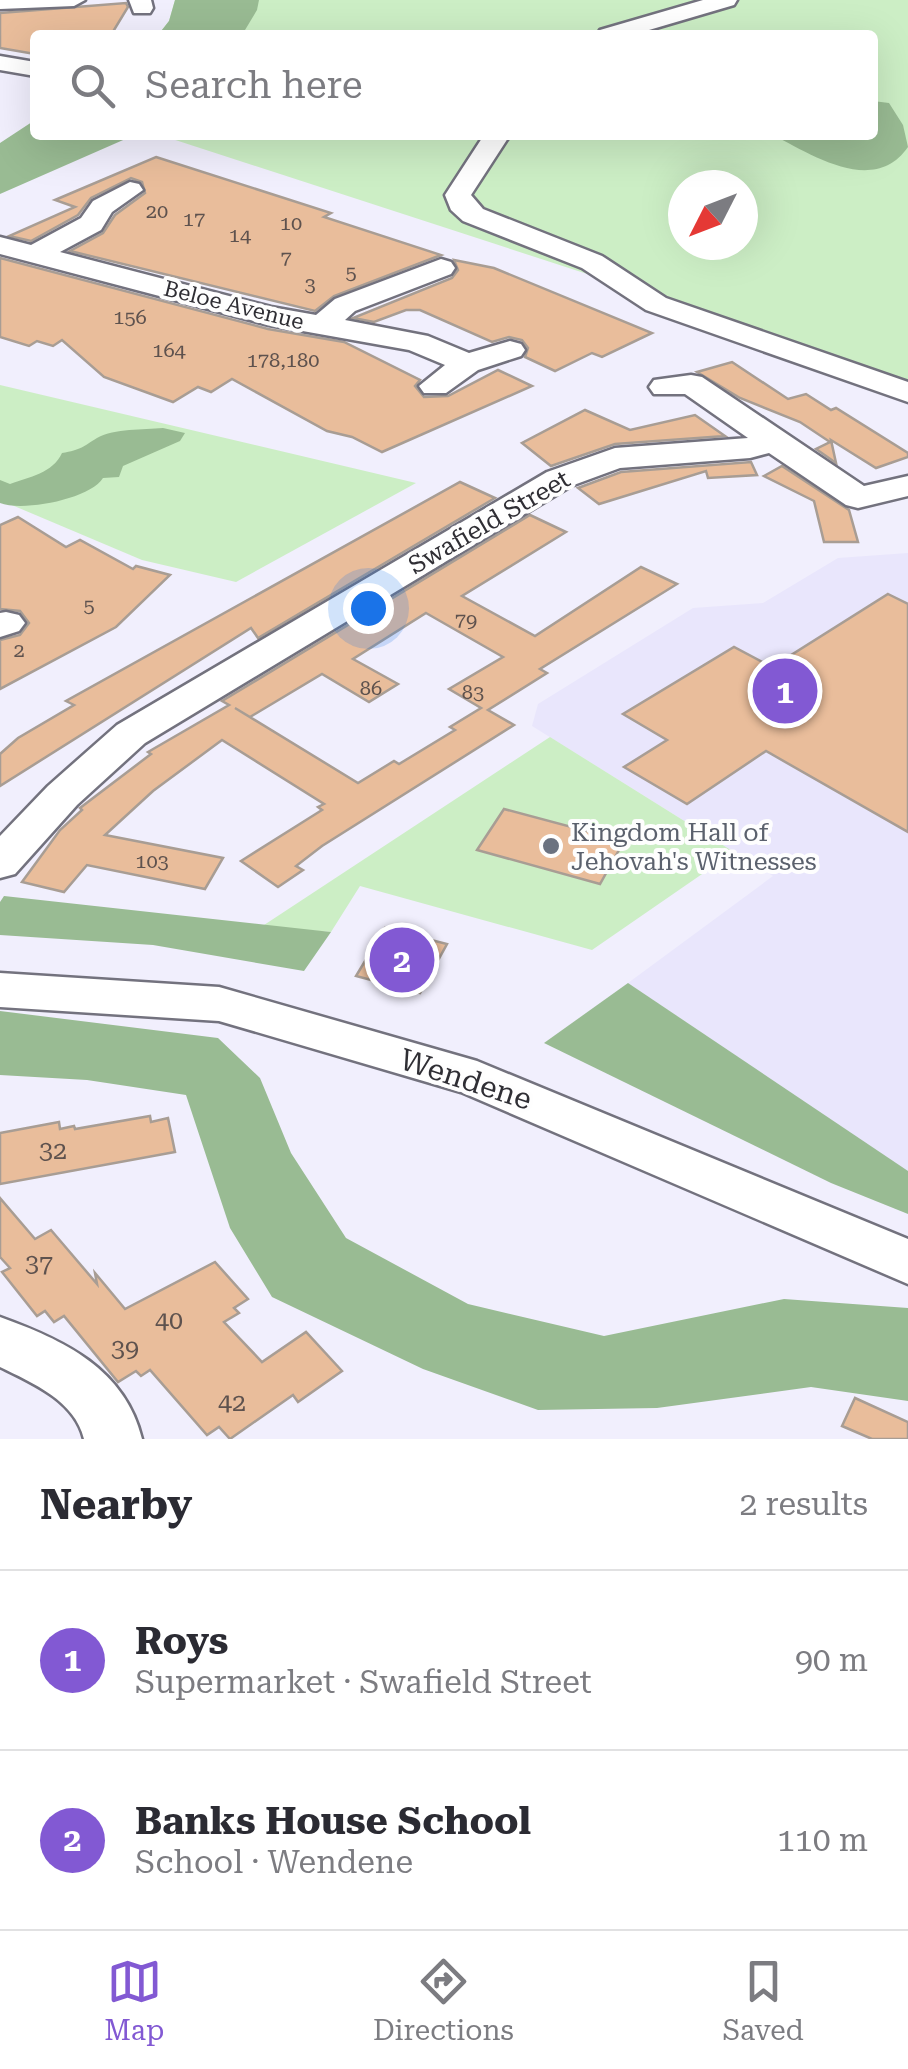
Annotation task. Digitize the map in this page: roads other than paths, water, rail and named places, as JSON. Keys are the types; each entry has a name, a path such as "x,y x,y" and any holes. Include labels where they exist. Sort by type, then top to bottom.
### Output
{"street":[{"path":"0,4 74,0"},
{"path":"625,30 726,0"},
{"path":"0,63 30,68"},
{"path":"493,140 458,196 460,204 473,215 579,252 637,287 656,304 908,393"},
{"path":"37,253 91,224 102,207 130,190"},
{"name":"Beloe Avenue","path":"0,245 192,298 417,342 467,363"},
{"path":"322,326 345,305 420,269"},
{"path":"435,386 467,363 510,350"},
{"path":"664,387 691,384 866,504 908,486"},
{"name":"Swafield Street","path":"0,864 41,816 131,734 559,478 615,458 750,448 774,441"},
{"name":"Wendene","path":"0,990 219,1004 459,1074 538,1102 908,1262"},
{"path":"0,1341 85,1388 106,1410 113,1439"}],"place":[{"name":"Roys","path":"785,691"},
{"name":"Kingdom Hall of Jehovah's Witnesses","path":"551,846"},
{"name":"Banks House School","path":"402,960"}]}
